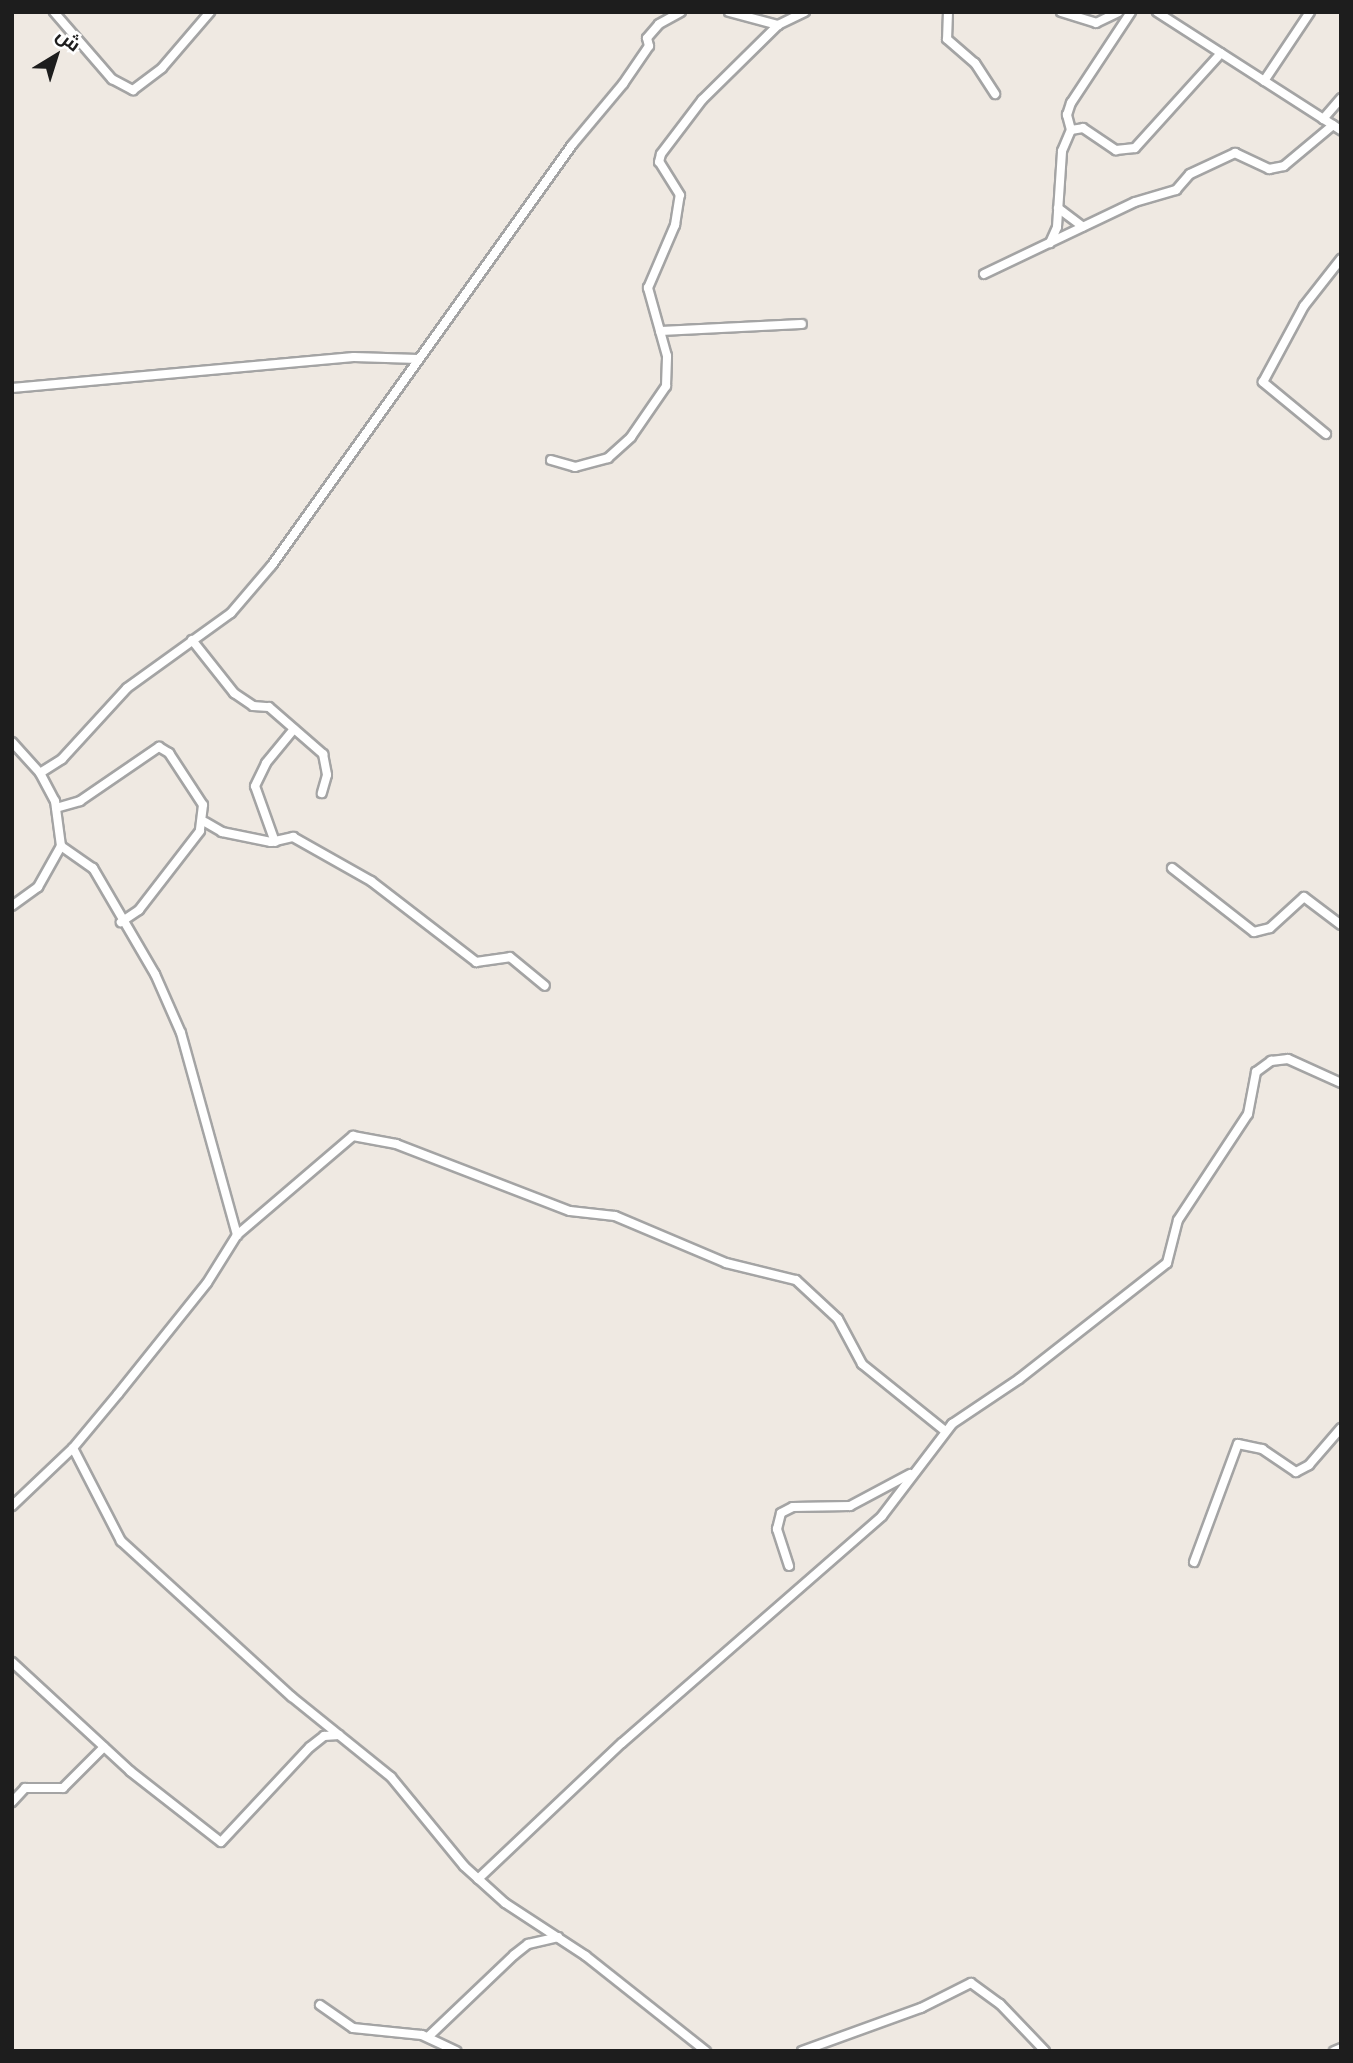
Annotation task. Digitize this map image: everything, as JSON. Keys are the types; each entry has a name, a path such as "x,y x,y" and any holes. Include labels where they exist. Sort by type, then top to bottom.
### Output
{"street":[{"path":"54,12 112,79 132,90 162,68 210,12"},
{"path":"40,773 62,759 127,688 231,613 272,565 572,145 623,84 649,46 647,38 665,19 681,12"},
{"path":"729,12 778,24"},
{"path":"551,460 575,467 600,462 631,437 666,386 660,331 648,288 675,225 680,195 659,162 660,154 702,100 778,24 805,12"},
{"path":"948,12 947,39 975,63 995,94"},
{"path":"1061,12 1096,23 1119,12"},
{"path":"1048,246 1057,227 1062,151 1072,130 1067,115 1071,103 1131,12"},
{"path":"984,274 1153,195 1176,190 1190,174 1235,153 1269,169 1284,166 1337,127 1157,12"},
{"path":"1264,81 1310,12"},
{"path":"1072,130 1083,128 1115,150 1135,148 1221,53"},
{"path":"1323,118 1341,98"},
{"path":"1058,208 1083,227"},
{"path":"1326,434 1263,382 1304,306 1341,259"},
{"path":"660,331 802,324"},
{"path":"12,388 354,357 418,359"},
{"path":"192,640 234,693 253,706 269,707 327,762 322,793"},
{"path":"275,842 255,786 266,763 294,729"},
{"path":"12,742 40,773 56,808 61,846 38,887 12,906"},
{"path":"56,808 80,801 159,747 169,753 203,805 205,822 139,910 121,922"},
{"path":"205,822 222,832 275,842 293,837 370,881 476,962 510,957 545,986"},
{"path":"61,846 93,868 121,922 155,974 181,1033 237,1235"},
{"path":"1172,868 1254,932 1270,928 1304,897 1341,925"},
{"path":"478,1879 622,1743 855,1541 945,1431 1167,1263 1178,1220 1248,1114 1256,1072 1271,1061 1288,1059 1341,1083"},
{"path":"12,1506 72,1448 207,1283 237,1235 347,1139 396,1144 570,1211 615,1216 726,1263 796,1280 838,1319 862,1364 945,1431"},
{"path":"1194,1562 1238,1444 1262,1450 1296,1472 1310,1465 1341,1428"},
{"path":"72,1448 116,1536 391,1777 478,1879 706,2051"},
{"path":"789,1566 777,1529 781,1513 793,1507 850,1506 913,1473"},
{"path":"12,1662 104,1747 221,1842 310,1747 324,1736 340,1735"},
{"path":"12,1802 26,1788 63,1788 104,1747"},
{"path":"428,2036 527,1944 558,1937"},
{"path":"802,2051 921,2008 971,1983 992,1996 1045,2051"},
{"path":"320,2005 352,2028 428,2036 437,2046 456,2051"},
{"path":"1335,2051 1341,2048"}]}
